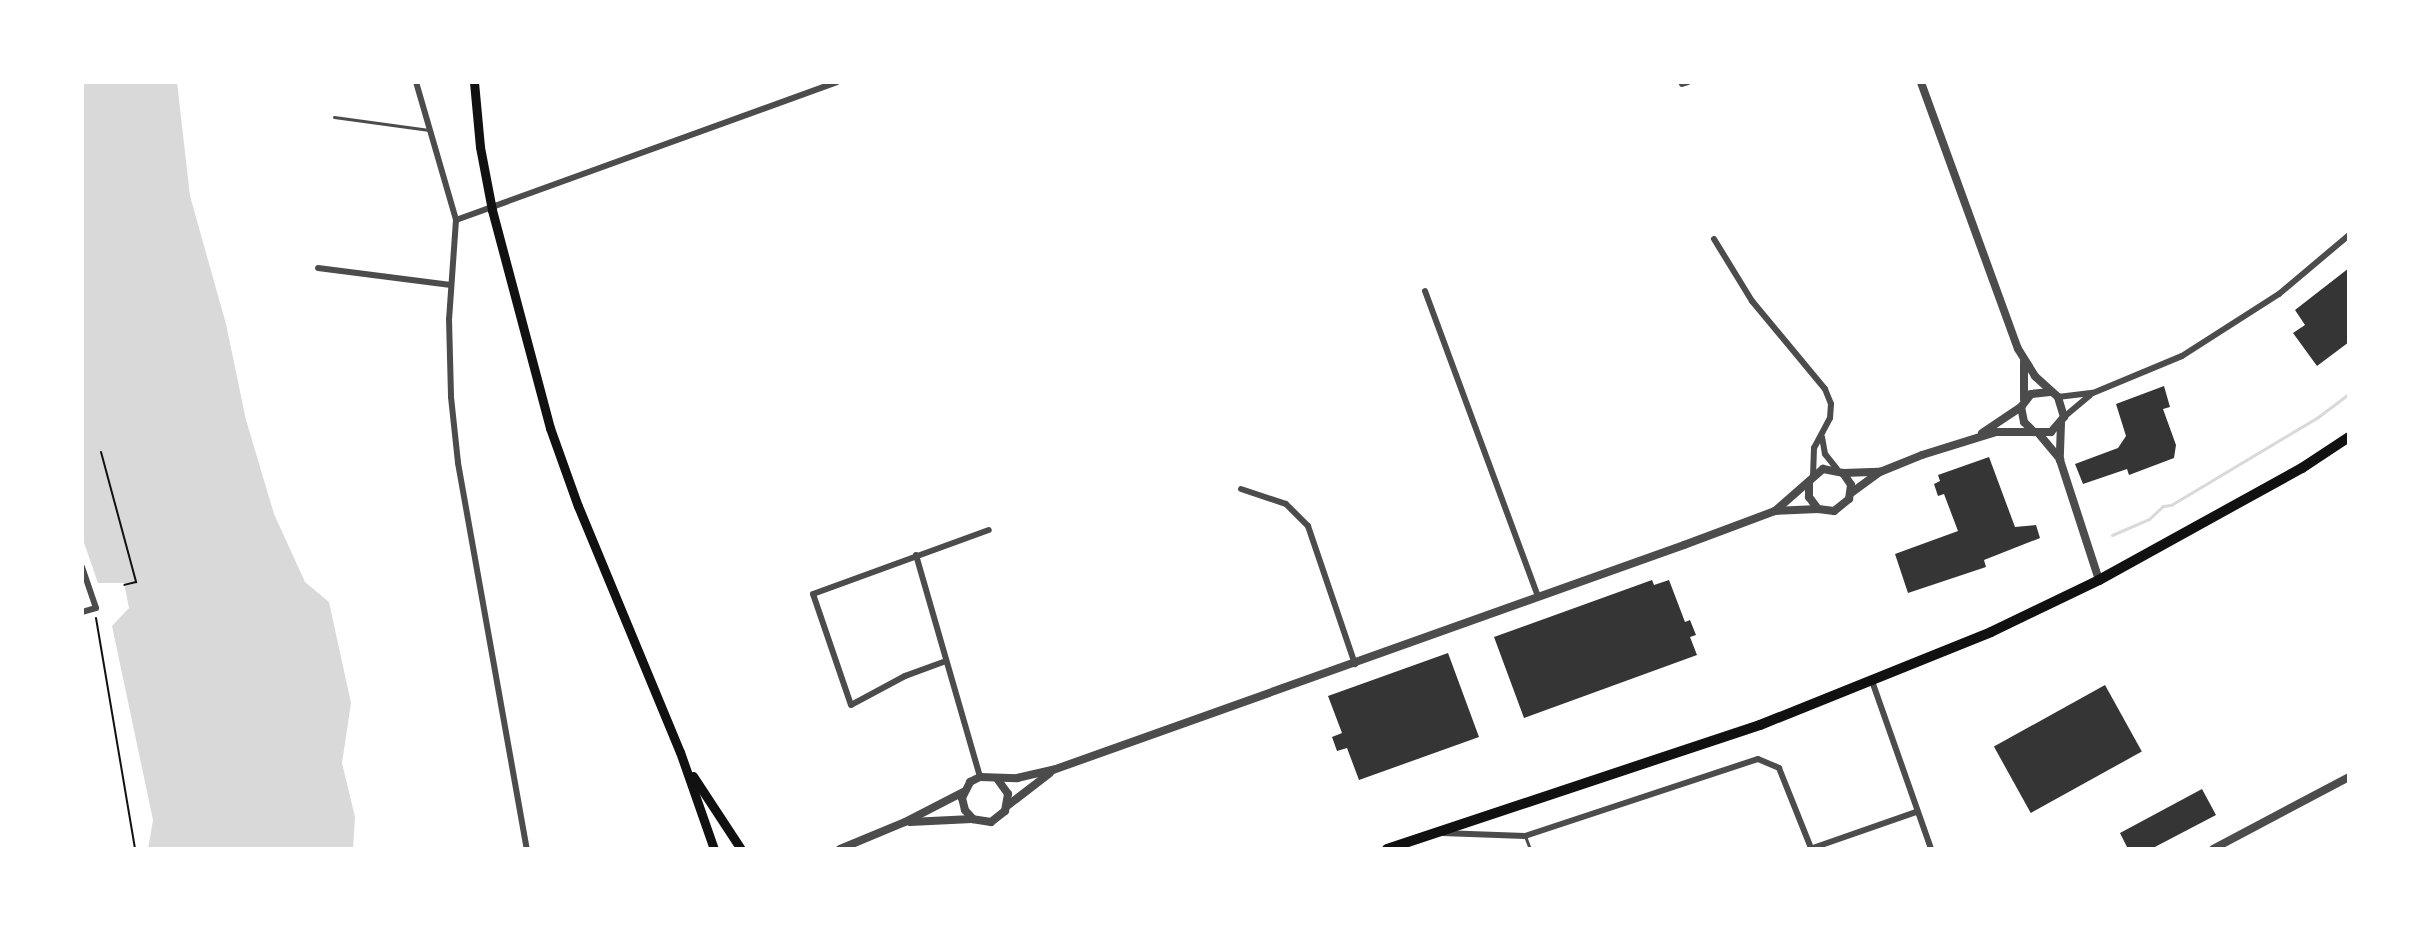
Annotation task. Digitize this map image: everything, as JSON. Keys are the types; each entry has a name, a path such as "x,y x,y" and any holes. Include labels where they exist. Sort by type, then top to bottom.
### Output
{"highway":[{"path":"1387,849 1686,751 1991,632 2099,580 2302,468 2349,437"}],"main road":[{"path":"474,82 480,147 492,210 550,428 583,520 680,752 714,849"},
{"path":"680,752 741,849"}],"street":[{"path":"416,82 456,220 448,351 458,463 527,849"},
{"path":"456,220 492,210 837,82"},
{"path":"1921,82 2024,361 2024,422 2060,460 2099,580"},
{"path":"840,849 905,822 963,792 970,782 980,777 998,780 1053,770 1775,511 1818,509 1827,512 1841,508 1851,493 1880,472 1977,436 2042,391 2055,395 2093,393 2147,372 2211,340 2279,294 2349,235"},
{"path":"1714,239 1747,294 1825,389 1831,404 1830,418 1814,448 1809,497 1818,509"},
{"path":"318,268 451,285"},
{"path":"1425,291 1538,597"},
{"path":"2024,361 2055,395 2063,420 2060,460"},
{"path":"1977,436 2051,432 2093,393"},
{"path":"1822,437 1825,454 1840,471 1851,493"},
{"path":"1775,511 1823,469 1880,472"},
{"path":"1241,489 1286,504 1308,526 1355,664"},
{"path":"946,661 905,676 851,705 813,594 989,530"},
{"path":"916,555 980,777"},
{"path":"82,567 96,608 82,612"},
{"path":"1872,681 1931,849"},
{"path":"1435,833 1525,836 1758,759 1779,768 1810,849 1916,812"},
{"path":"905,822 996,820 1007,806 1053,770"},
{"path":"2213,849 2349,777"},
{"path":"998,780 1008,794 1007,806"},
{"path":"963,792 965,810 973,819"}],"lane":[{"path":"334,117 432,131"},
{"path":"1525,836 1530,849"}],"path":[{"path":"101,452 136,582 124,585"},
{"path":"96,608 97,634 135,849"}],"shaded area":[{"path":"82,82 177,82 190,196 226,324 246,420 274,514 305,582 329,602 351,703 342,763 355,817 353,849 148,849 153,820 112,626 129,608 124,583 98,583 82,537"}],"building":[{"path":"2349,268 2349,342 2317,366 2293,333 2305,325 2295,310"},
{"path":"2164,386 2170,407 2163,409 2176,445 2174,458 2129,475 2127,469 2083,484 2075,464 2118,448 2126,436 2116,404"},
{"path":"1989,457 2015,527 2036,525 2040,538 1984,560 1986,567 1908,593 1895,554 1958,531 1944,494 1938,496 1934,484 1940,481 1938,475"},
{"path":"1652,580 1654,585 1669,580 1685,622 1690,620 1696,635 1690,637 1697,655 1524,718 1494,637"},
{"path":"1448,653 1479,737 1359,780 1347,748 1337,751 1332,737 1342,733 1328,696"},
{"path":"2105,685 2142,751 2031,813 1994,747"},
{"path":"2202,789 2216,815 2151,849 2128,849 2120,833"}],"waterway":[{"path":"2112,535 2149,519 2163,506 2171,505 2318,417 2349,394"}]}
